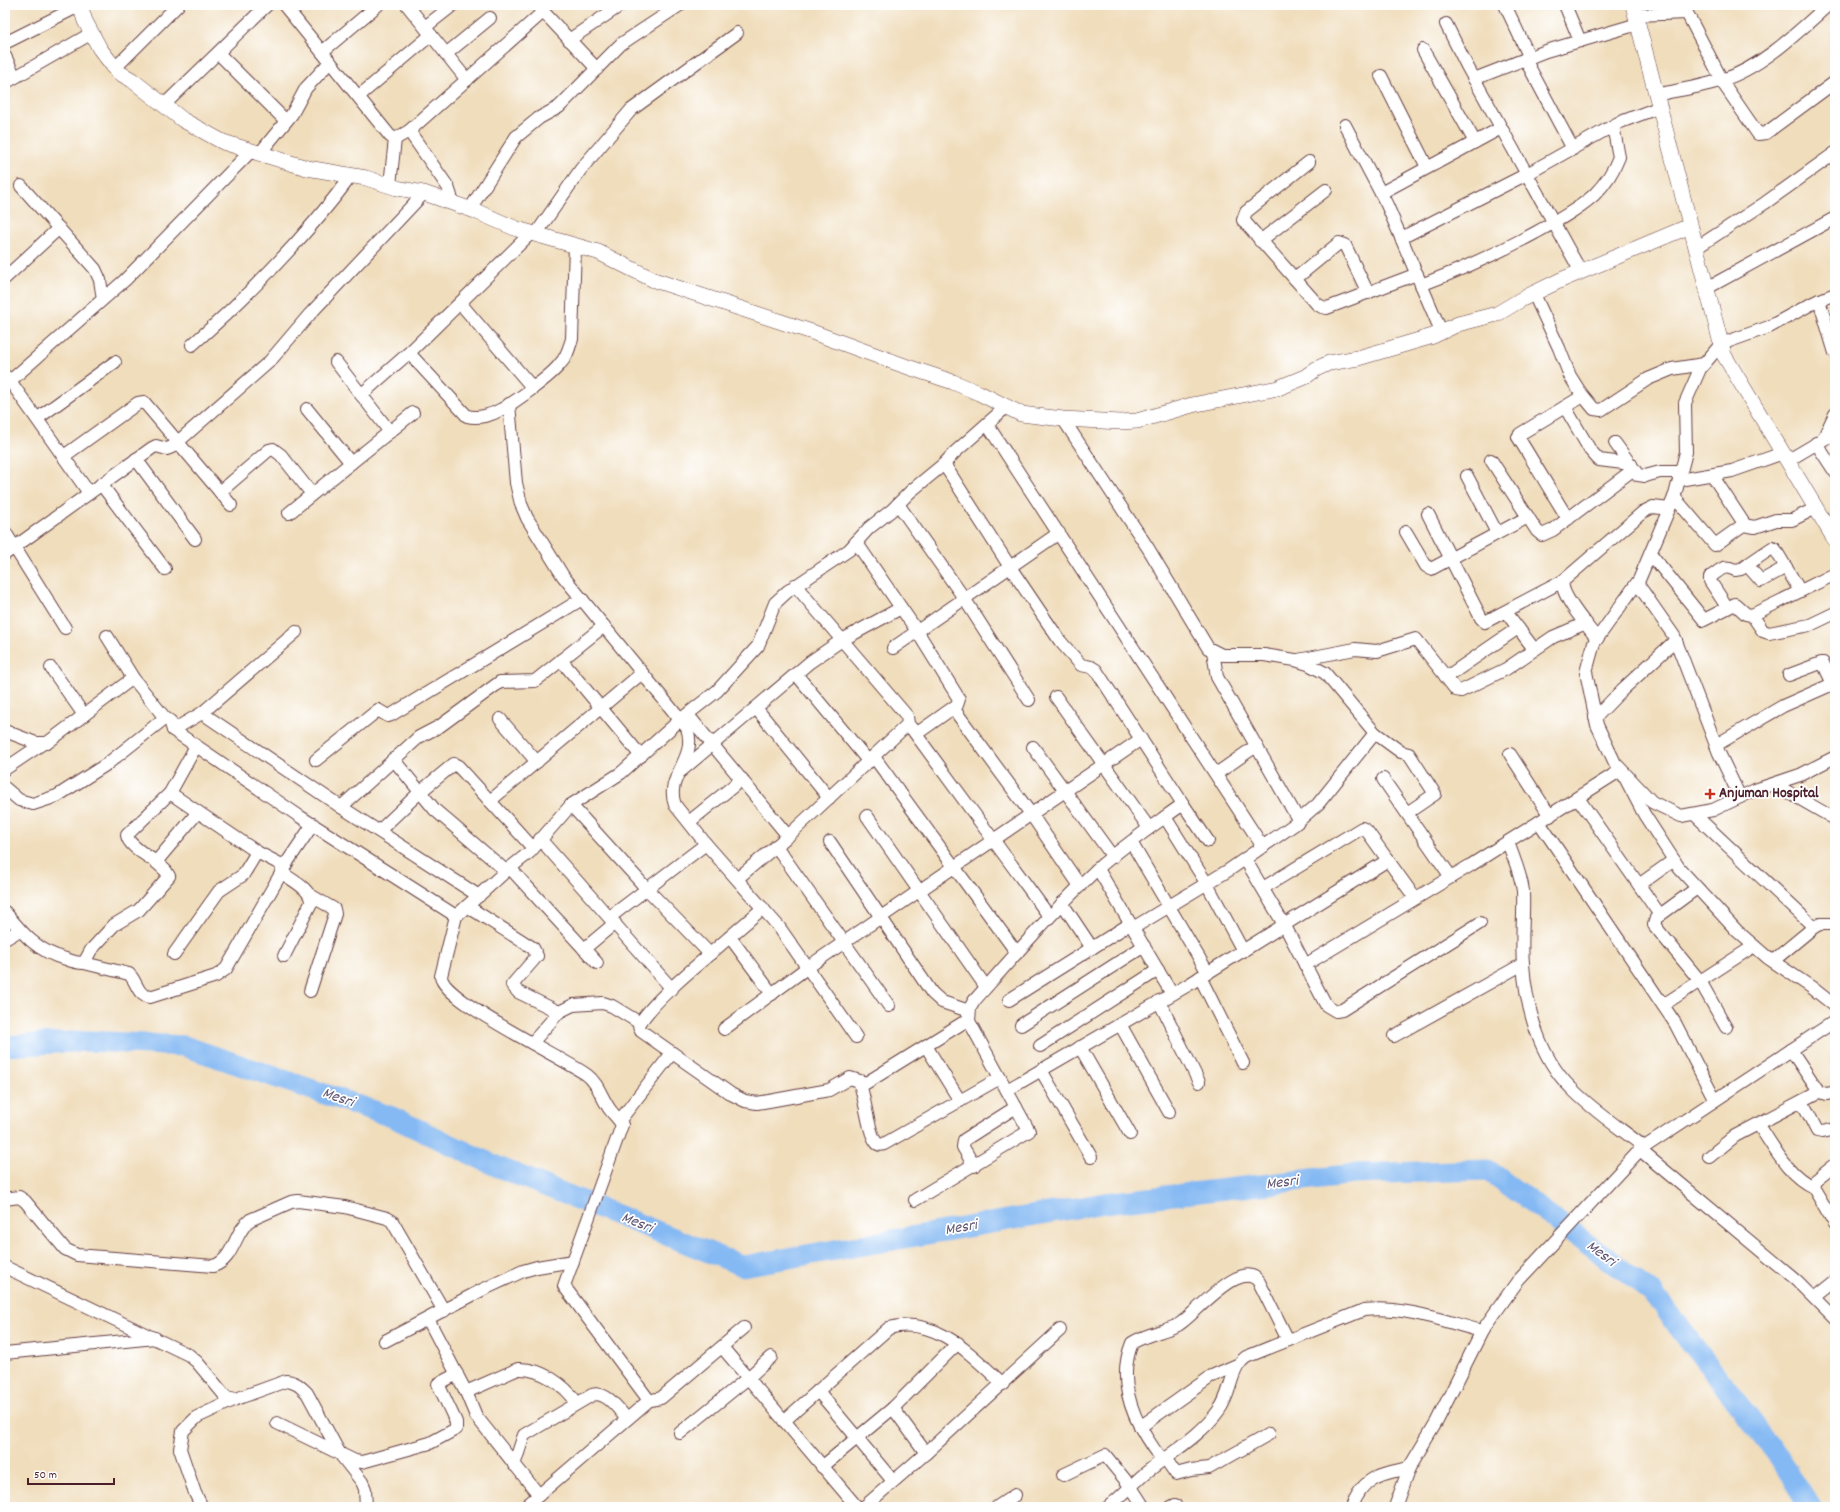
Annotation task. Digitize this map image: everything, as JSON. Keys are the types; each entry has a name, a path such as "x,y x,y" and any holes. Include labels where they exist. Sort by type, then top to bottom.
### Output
{"street":[{"path":"5,43 80,5 85,21 100,49 118,72 132,80 183,120 223,142 307,168 366,178 424,193 470,209 533,234 598,252 654,280 812,332 953,382 995,400 1020,414 1063,419 1121,422 1137,421 1192,405 1278,388 1305,377 1316,369 1329,363 1358,358 1433,336 1458,324 1497,314 1561,280 1690,226"},
{"path":"115,68 178,5"},
{"path":"164,105 267,5"},
{"path":"285,5 390,136 395,139"},
{"path":"322,52 378,5"},
{"path":"407,5 467,80"},
{"path":"359,96 454,5"},
{"path":"569,40 621,5"},
{"path":"470,209 516,138 540,118 559,107 632,36 680,5"},
{"path":"1505,5 1527,59 1573,149"},
{"path":"1565,5 1580,41"},
{"path":"1401,238 1527,174 1658,101 1722,80 1768,56 1828,5"},
{"path":"395,139 409,131 467,80 540,9 597,70"},
{"path":"1474,79 1580,41 1636,15 1687,13 1722,80 1755,131 1761,134 1766,133 1835,82"},
{"path":"1636,15 1724,355 1833,534"},
{"path":"446,54 490,18"},
{"path":"1446,24 1474,79 1582,272"},
{"path":"361,395 409,353 533,234 581,169 631,110 737,33"},
{"path":"5,56 10,80 92,34"},
{"path":"1423,50 1475,142"},
{"path":"218,53 286,121"},
{"path":"89,493 38,418 8,378 125,280 286,121 298,105 306,88 330,62"},
{"path":"1381,76 1427,167"},
{"path":"1345,125 1381,193 1441,331"},
{"path":"1309,162 1243,216 1243,220 1295,279 1322,307 1327,308 1368,293 1470,266 1554,222 1592,196 1599,189 1617,161 1619,153 1613,126"},
{"path":"1381,193 1501,128"},
{"path":"409,131 448,187 452,196 450,203"},
{"path":"390,185 395,139"},
{"path":"1696,248 1765,203 1835,153"},
{"path":"192,345 232,310 294,247 326,210 351,176"},
{"path":"21,186 95,269 100,280 103,299"},
{"path":"1260,241 1326,190"},
{"path":"10,550 152,448 156,446 167,449 178,441 270,361 310,314 424,193"},
{"path":"1707,288 1835,218"},
{"path":"5,278 59,228"},
{"path":"1295,279 1339,243 1342,243 1345,245 1368,293"},
{"path":"409,353 467,416 474,418 502,410 560,364 567,354 572,339 575,246"},
{"path":"1534,294 1560,348 1570,376 1583,396 1594,409 1601,410 1648,379 1672,369 1704,364"},
{"path":"1835,294 1819,300 1769,327 1721,344 1700,369 1684,403 1686,452 1674,497 1636,583 1594,643 1586,672 1597,726 1615,763 1652,802 1681,816 1713,810 1740,797 1800,775 1835,757"},
{"path":"1819,300 1835,353"},
{"path":"460,303 532,387"},
{"path":"38,418 115,362"},
{"path":"336,362 390,432"},
{"path":"1568,519 1518,437 1520,434 1583,396"},
{"path":"64,456 140,402 146,404 231,505"},
{"path":"509,404 516,483 521,504 527,518 563,576 642,673 684,717 713,744 788,836"},
{"path":"647,1401 647,1396 565,1289 564,1283 575,1257 622,1125 620,1120 610,1110 587,1075 476,1010 442,982 442,969 456,916 537,844 571,805 583,796 622,773 684,717 717,691 749,658 758,646 775,603 795,585 838,558 869,528 944,464 954,453 1006,407"},
{"path":"1565,407 1590,450 1598,460 1632,467"},
{"path":"307,409 351,463"},
{"path":"290,513 414,413"},
{"path":"1835,414 1825,440 1835,472"},
{"path":"1063,419 1148,548 1201,640 1213,651 1222,655 1264,655 1294,660 1308,664 1331,679 1375,733 1400,752 1409,754 1435,794 1407,814"},
{"path":"987,424 1263,847"},
{"path":"1615,443 1632,467 1642,476 1660,472 1680,476 1712,475 1732,471 1785,457 1825,440"},
{"path":"220,492 269,450 273,449 281,455 312,494"},
{"path":"136,459 195,539"},
{"path":"1491,460 1537,531 1542,535 1553,530 1568,519 1632,467"},
{"path":"944,464 1010,567 1060,641 1075,660 1081,665 1091,667 1096,670 1208,841"},
{"path":"1712,475 1745,525 1755,527 1776,520 1792,520 1816,508"},
{"path":"1467,476 1497,533"},
{"path":"101,484 165,568"},
{"path":"1674,497 1716,545 1745,525"},
{"path":"898,504 964,598 1029,700"},
{"path":"1428,514 1483,621 1489,621 1563,581 1643,512 1653,508 1668,509"},
{"path":"1406,532 1428,568 1431,569 1528,516"},
{"path":"5,532 10,550 65,628"},
{"path":"892,648 1059,533"},
{"path":"856,542 901,608 959,699 959,702 953,708 919,732 910,727"},
{"path":"1727,608 1710,581 1710,577 1725,567 1735,570 1747,565 1774,548 1800,591"},
{"path":"1650,553 1701,618 1707,619 1735,604 1746,614 1752,615 1835,574"},
{"path":"1747,565 1761,581 1786,567"},
{"path":"1563,581 1562,590 1597,639"},
{"path":"1636,583 1669,626 1676,640 1716,745 1740,797"},
{"path":"795,585 907,716 910,727 1049,916"},
{"path":"316,760 378,710 383,711 388,716 391,715 582,599"},
{"path":"678,773 796,674 842,640 901,608"},
{"path":"1506,612 1534,649"},
{"path":"1752,615 1763,631 1769,633 1810,626 1835,613"},
{"path":"1294,660 1355,649 1377,651 1405,642 1419,640 1456,690 1461,691 1506,669 1534,649 1567,630 1586,623"},
{"path":"341,807 419,737 440,726 500,682 535,681 604,626"},
{"path":"1446,676 1450,675 1518,628"},
{"path":"174,730 202,713 296,632"},
{"path":"107,636 133,678 165,718 170,721 174,730 313,824 456,916"},
{"path":"1595,718 1622,690 1676,640"},
{"path":"1213,651 1217,677 1299,821"},
{"path":"561,660 641,756"},
{"path":"1716,745 1783,706 1834,683 1821,662 1789,674"},
{"path":"52,668 84,715"},
{"path":"490,801 642,673"},
{"path":"796,674 871,759 954,867 1017,953"},
{"path":"5,769 52,739 133,678"},
{"path":"1056,698 1149,828"},
{"path":"756,708 829,798"},
{"path":"953,708 1031,814 1080,886"},
{"path":"202,713 341,807 479,896"},
{"path":"684,717 691,738 690,746 673,786 672,798 675,805 706,844 738,878 779,927 856,1037"},
{"path":"5,788 19,800 33,804 57,796 107,764 165,718"},
{"path":"500,720 537,762"},
{"path":"738,878 788,836 871,759 910,727"},
{"path":"5,731 42,744"},
{"path":"1009,1000 1092,948 1207,884 1299,821 1318,804 1375,733"},
{"path":"724,1029 808,967 1141,739"},
{"path":"84,963 91,950 114,925 139,910 169,876 166,871 156,862 131,844 127,835 170,794 196,746"},
{"path":"1216,774 1256,746"},
{"path":"1033,747 1112,857"},
{"path":"1510,754 1550,816"},
{"path":"393,759 446,821 508,870 597,963"},
{"path":"379,831 420,792 454,764 458,766 490,801 537,844 612,920 672,988"},
{"path":"1305,964 1452,877 1621,770"},
{"path":"1621,770 1644,814 1674,860 1697,888 1737,931 1754,946 1773,961 1811,986 1835,1006"},
{"path":"689,822 742,779"},
{"path":"1383,779 1452,877"},
{"path":"1774,784 1835,819"},
{"path":"170,794 257,852 277,864 282,865 310,895 334,908 335,914 310,991"},
{"path":"1578,798 1660,915"},
{"path":"532,1043 559,1012 573,1005 603,1003 612,1006 640,1024 641,1031 731,1094 744,1101 757,1103 829,1090 850,1078 866,1083 869,1082 926,1046 969,1015 974,1001 1062,903 1112,857 1183,804"},
{"path":"571,805 646,888 710,954"},
{"path":"156,862 198,812"},
{"path":"1694,814 1814,927"},
{"path":"867,816 986,987"},
{"path":"1165,817 1207,884 1243,951"},
{"path":"1539,822 1682,1035 1715,1100"},
{"path":"5,912 20,930 41,950 57,957 128,974 139,991 146,997 154,996 216,976 226,969 284,868 313,824"},
{"path":"1263,888 1358,828 1366,829 1416,898"},
{"path":"830,842 938,998 969,1015 1006,1090 1029,1132 1028,1134 915,1200"},
{"path":"1131,842 1168,906 1204,975 1243,1063"},
{"path":"1506,843 1521,879 1523,891 1522,964 1527,1000 1536,1031 1554,1069 1571,1088 1815,1298 1835,1319"},
{"path":"584,949 646,888 706,844"},
{"path":"776,846 889,1006"},
{"path":"174,954 219,891 243,875 257,852"},
{"path":"1245,859 1284,925 1326,1004 1336,1011 1342,1010 1480,923"},
{"path":"1006,1090 1204,975 1388,860"},
{"path":"1639,885 1674,860"},
{"path":"1098,869 1172,994"},
{"path":"1697,888 1660,915 1653,922 1700,981 1726,1027"},
{"path":"284,956 311,903 310,895"},
{"path":"1062,903 1092,948"},
{"path":"467,906 534,948 537,956 512,985 518,992 559,1012"},
{"path":"640,1024 672,988 764,908"},
{"path":"1773,961 1814,927 1827,923 1835,924"},
{"path":"5,939 20,930"},
{"path":"730,937 772,994"},
{"path":"1021,1025 1144,946"},
{"path":"1663,1005 1754,946"},
{"path":"1394,1036 1522,964"},
{"path":"1040,1046 1158,970"},
{"path":"1159,1001 1199,1082"},
{"path":"1395,1507 1409,1468 1437,1421 1482,1331 1517,1282 1621,1169 1642,1149 1835,1021"},
{"path":"1120,1024 1169,1112"},
{"path":"926,1046 960,1101"},
{"path":"1080,1047 1130,1134"},
{"path":"1791,1050 1820,1092 1827,1094 1835,1092"},
{"path":"620,1120 672,1053"},
{"path":"1041,1070 1091,1157"},
{"path":"859,1081 864,1095 873,1136 880,1145 1000,1078"},
{"path":"1709,1157 1735,1136 1820,1092"},
{"path":"1802,1101 1818,1131 1822,1132 1835,1129"},
{"path":"974,1166 964,1147 964,1140 1016,1107"},
{"path":"1758,1124 1795,1175 1803,1182 1813,1187 1835,1224"},
{"path":"1813,1187 1815,1181 1835,1165"},
{"path":"5,1198 19,1197 25,1201 65,1249 77,1256 214,1266 219,1265 227,1258 240,1230 245,1224 250,1220 291,1202 346,1208 388,1218 396,1226 444,1311"},
{"path":"385,1341 523,1271 575,1257"},
{"path":"5,1267 156,1338 193,1358 226,1397 236,1399"},
{"path":"1269,1434 1209,1468 1191,1470 1176,1474 1147,1441 1140,1428 1128,1396 1126,1376 1132,1344 1138,1339 1177,1325 1186,1319 1212,1294 1236,1279 1248,1274 1256,1277 1288,1340"},
{"path":"1815,1298 1835,1282"},
{"path":"1140,1428 1212,1376 1238,1365 1246,1357 1364,1310 1381,1309 1404,1311 1482,1331"},
{"path":"428,1319 466,1392 476,1416 539,1495"},
{"path":"784,1421 889,1328 911,1325 933,1330 958,1343 1003,1384"},
{"path":"525,1507 647,1401 661,1398 744,1328"},
{"path":"864,1507 1003,1384 1060,1330"},
{"path":"5,1353 156,1338"},
{"path":"822,1467 857,1440 893,1408 958,1343"},
{"path":"722,1347 857,1507"},
{"path":"680,1433 748,1378 771,1357"},
{"path":"1108,1507 1198,1432 1220,1410 1238,1365"},
{"path":"466,1392 518,1369 526,1368 563,1385 577,1403"},
{"path":"277,1423 354,1461 362,1462 430,1443 456,1429 456,1422 438,1384 457,1374"},
{"path":"202,1507 195,1493 180,1449 183,1431 198,1417 236,1399 282,1382 294,1382 307,1393 340,1454 364,1486 366,1507"},
{"path":"818,1391 857,1440 893,1481"},
{"path":"514,1465 524,1435 592,1395 602,1394 627,1419"},
{"path":"893,1408 926,1453"},
{"path":"1063,1475 1105,1455 1131,1487 1144,1507"},
{"path":"1352,1507 1358,1492 1373,1478 1409,1468"},
{"path":"997,1507 1015,1495"}],"waterway":[{"name":"Mesri","path":"5,1046 88,1041 184,1046 392,1117 498,1167 743,1266 1105,1203 1355,1174 1488,1170 1652,1292 1776,1453 1810,1507"}],"place":[{"name":"Anjuman Hospital","path":"1710,794"}]}
